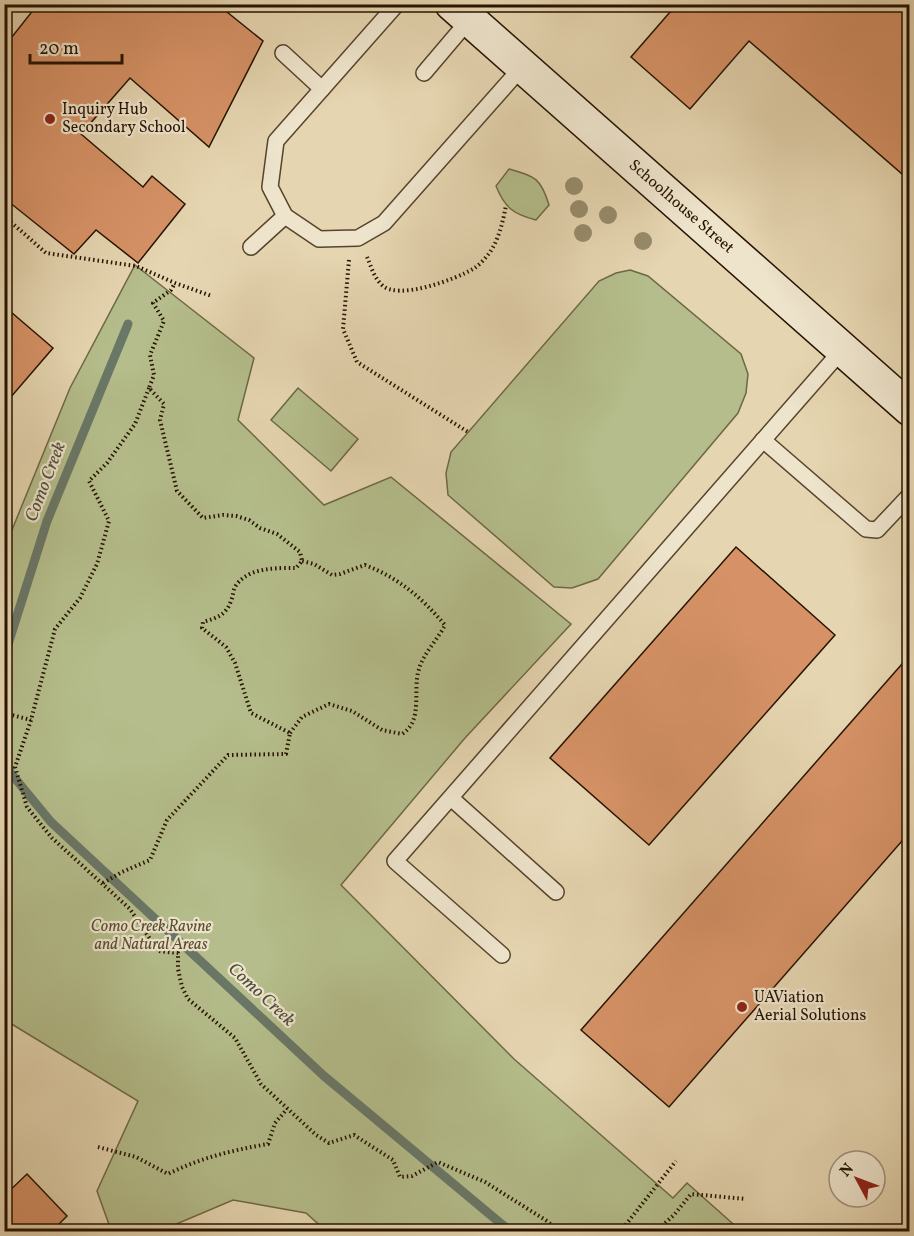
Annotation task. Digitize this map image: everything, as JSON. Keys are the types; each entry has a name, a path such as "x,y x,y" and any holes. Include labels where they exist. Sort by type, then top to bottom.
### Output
{"main road":[{"name":"Schoolhouse Street","path":"461,12 909,409"}],"lane":[{"path":"397,4 276,141 270,187 285,216 319,239 358,238 384,223 522,67"},
{"path":"424,73 461,12"},
{"path":"283,53 322,89"},
{"path":"251,247 285,216"},
{"path":"502,955 395,861 842,350"},
{"path":"763,440 866,529 878,530 909,495"},
{"path":"450,798 556,892"}],"path":[{"path":"4,19 14,4"},
{"path":"367,255 373,273 383,287 399,292 443,283 476,268 489,255 503,225 506,205"},
{"path":"4,216 46,253 136,266 175,284 212,296"},
{"path":"350,259 343,329 357,362 468,432"},
{"path":"175,284 171,290 153,303 164,321 150,355 154,375 135,424 107,463 89,481 109,521 97,564 80,598 55,629 31,720 15,767 27,807 52,838 130,909 158,951 178,953 177,969 188,999 235,1038 261,1084 316,1135 329,1143 354,1135 393,1160 400,1177 412,1176 438,1162 485,1182 547,1221 559,1232"},
{"path":"149,388 164,404 160,420 177,491 204,518 223,515 249,520 260,528 277,534 300,552 302,561"},
{"path":"290,733 251,713 236,663 226,647 202,628 203,622 224,614 236,586 251,573 268,569 296,568 302,561"},
{"path":"102,883 150,861 167,820 228,755 286,754 290,733 302,717 329,704 352,711 382,730 402,734 410,729 416,717 419,667 446,625 403,583 383,572 365,565 340,574 332,574 314,564 302,561"},
{"path":"4,713 31,720"},
{"path":"98,1147 136,1156 168,1174 195,1161 268,1144 275,1123 287,1109"},
{"path":"620,1232 676,1161"},
{"path":"655,1232 674,1215 691,1194 746,1199"}],"green space":[{"path":"509,169 526,174 536,180 543,189 549,205 536,220 511,209 499,194 496,186"},
{"name":"Como Creek Ravine and Natural Areas","path":"135,265 254,358 238,420 324,505 391,477 571,624 465,738 341,885 514,1059 673,1198 687,1183 741,1231 326,1231 306,1213 233,1200 160,1231 111,1230 97,1191 138,1101 5,1020 5,547 70,388"},
{"path":"630,270 648,276 741,354 748,374 746,393 738,413 598,579 572,588 554,587 448,495 446,473 451,452 599,281 616,273"},
{"path":"298,388 358,439 331,471 271,420"}],"building":[{"name":"Inquiry Hub Secondary School","path":"38,4 217,4 263,41 209,147 130,78 81,134 143,187 152,176 185,204 138,263 96,230 74,254 4,198 4,47"},
{"path":"677,4 909,4 909,180 749,41 690,109 631,57"},
{"path":"4,306 53,348 4,405"},
{"path":"736,547 835,635 649,845 550,758"},
{"path":"909,656 909,833 669,1107 581,1030"},
{"path":"27,1174 67,1216 51,1232 4,1232 4,1196"}],"waterway":[{"name":"Como Creek","path":"4,657 47,521 128,324"},
{"name":"Como Creek","path":"4,765 51,822 324,1076 511,1232"}],"place":[{"name":"Inquiry Hub Secondary School","path":"50,119"},
{"name":"UAViation Aerial Solutions","path":"742,1007"}]}
